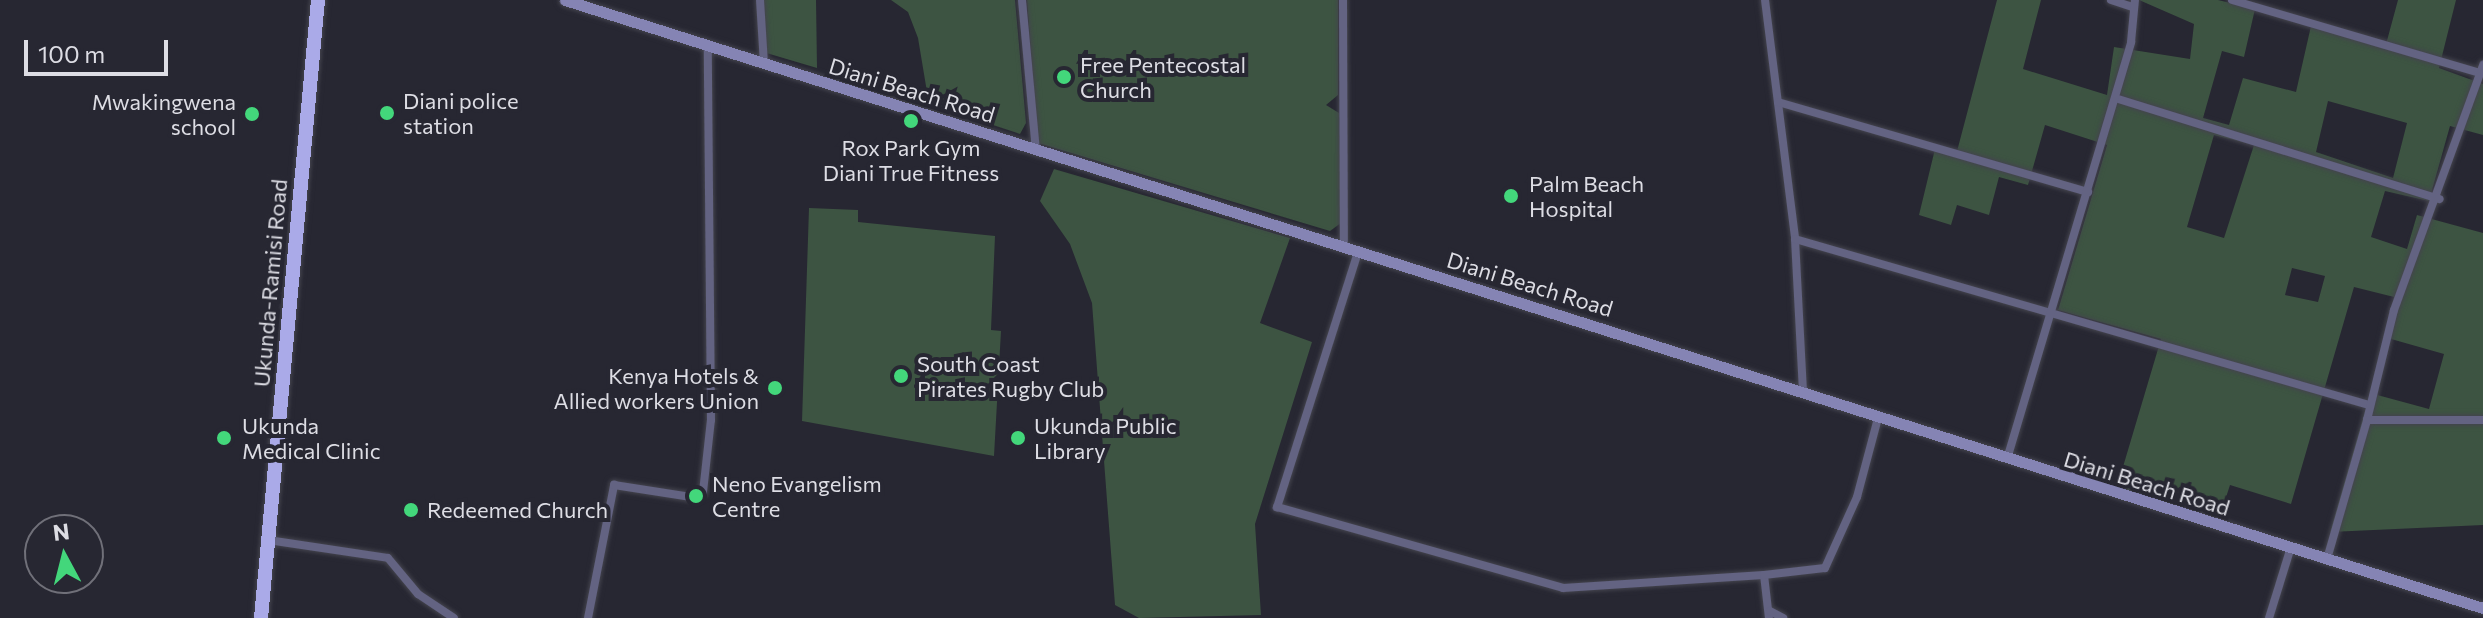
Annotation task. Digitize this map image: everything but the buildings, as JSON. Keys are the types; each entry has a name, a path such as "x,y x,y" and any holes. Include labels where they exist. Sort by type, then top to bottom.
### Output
{"highway":[{"name":"Ukunda-Ramisi Road","path":"261,618 318,0"}],"main road":[{"name":"Diani Beach Road","path":"565,0 1803,392 2007,460 2483,608"}],"street":[{"path":"760,0 764,63"},
{"path":"1022,0 1036,150"},
{"path":"1343,0 1344,247"},
{"path":"1765,0 1795,239 1803,392"},
{"path":"2007,460 2115,98 2134,4 2111,0"},
{"path":"2232,0 2482,69 2479,89 2440,199 2394,310 2367,420 2327,559"},
{"path":"588,618 614,485 691,497 703,492 711,420 708,47"},
{"path":"2115,98 2440,199"},
{"path":"1778,102 2088,192"},
{"path":"1795,239 2369,405"},
{"path":"1358,252 1277,507 1563,588 1825,568 1857,497 1878,418"},
{"path":"2367,420 2483,420"},
{"path":"268,540 388,558 418,594 454,618"},
{"path":"2269,618 2291,547"},
{"path":"1764,575 1770,615 1783,618"}],"green space":[{"path":"762,0 816,0 817,68 763,52"},
{"path":"891,0 1015,0 1026,123 1020,134 929,104 918,38 908,12"},
{"path":"1027,0 1338,0 1338,95 1326,105 1339,113 1341,223 1330,231 1038,143"},
{"path":"1997,0 2041,0 2023,69 2107,95 2114,47 2190,59 2194,24 2139,0 2218,0 2255,9 2244,57 2222,51 2203,118 2229,125 2243,78 2296,92 2311,26 2385,48 2398,0 2456,0 2439,68 2483,84 2483,135 2450,126 2429,201 2385,191 2371,237 2407,249 2417,215 2483,233 2483,525 2330,532 2370,393 2429,409 2444,354 2384,337 2394,297 2354,287 2291,504 2230,485 2221,513 2117,487 2161,339 2058,310 2107,145 2045,125 2028,185 1999,177 1989,215 1957,205 1951,225 1919,215 1935,149 1956,155","holes":["2328,101 2407,123 2393,178 2316,152","2214,135 2254,145 2224,238 2187,227","2292,268 2325,276 2318,302 2285,295"]},
{"path":"1054,169 1290,238 1260,323 1312,342 1255,524 1261,615 1139,618 1115,605 1092,303 1070,244 1040,201"},
{"name":"South Coast Pirates Rugby Club","path":"809,208 858,210 858,222 995,236 991,330 1001,331 994,456 802,421"}],"place":[{"name":"Free Pentecostal Church","path":"1064,77"},
{"name":"Diani police station","path":"387,113"},
{"name":"Mwakingwena school","path":"252,114"},
{"name":"Rox Park Gym Diani True Fitness","path":"911,121"},
{"name":"Palm Beach Hospital","path":"1511,196"},
{"name":"South Coast Pirates Rugby Club","path":"901,376"},
{"name":"Kenya Hotels & Allied workers Union","path":"775,388"},
{"name":"Ukunda Medical Clinic","path":"224,438"},
{"name":"Ukunda Public Library","path":"1018,438"},
{"name":"Neno Evangelism Centre","path":"696,496"},
{"name":"Redeemed Church","path":"411,510"}]}
